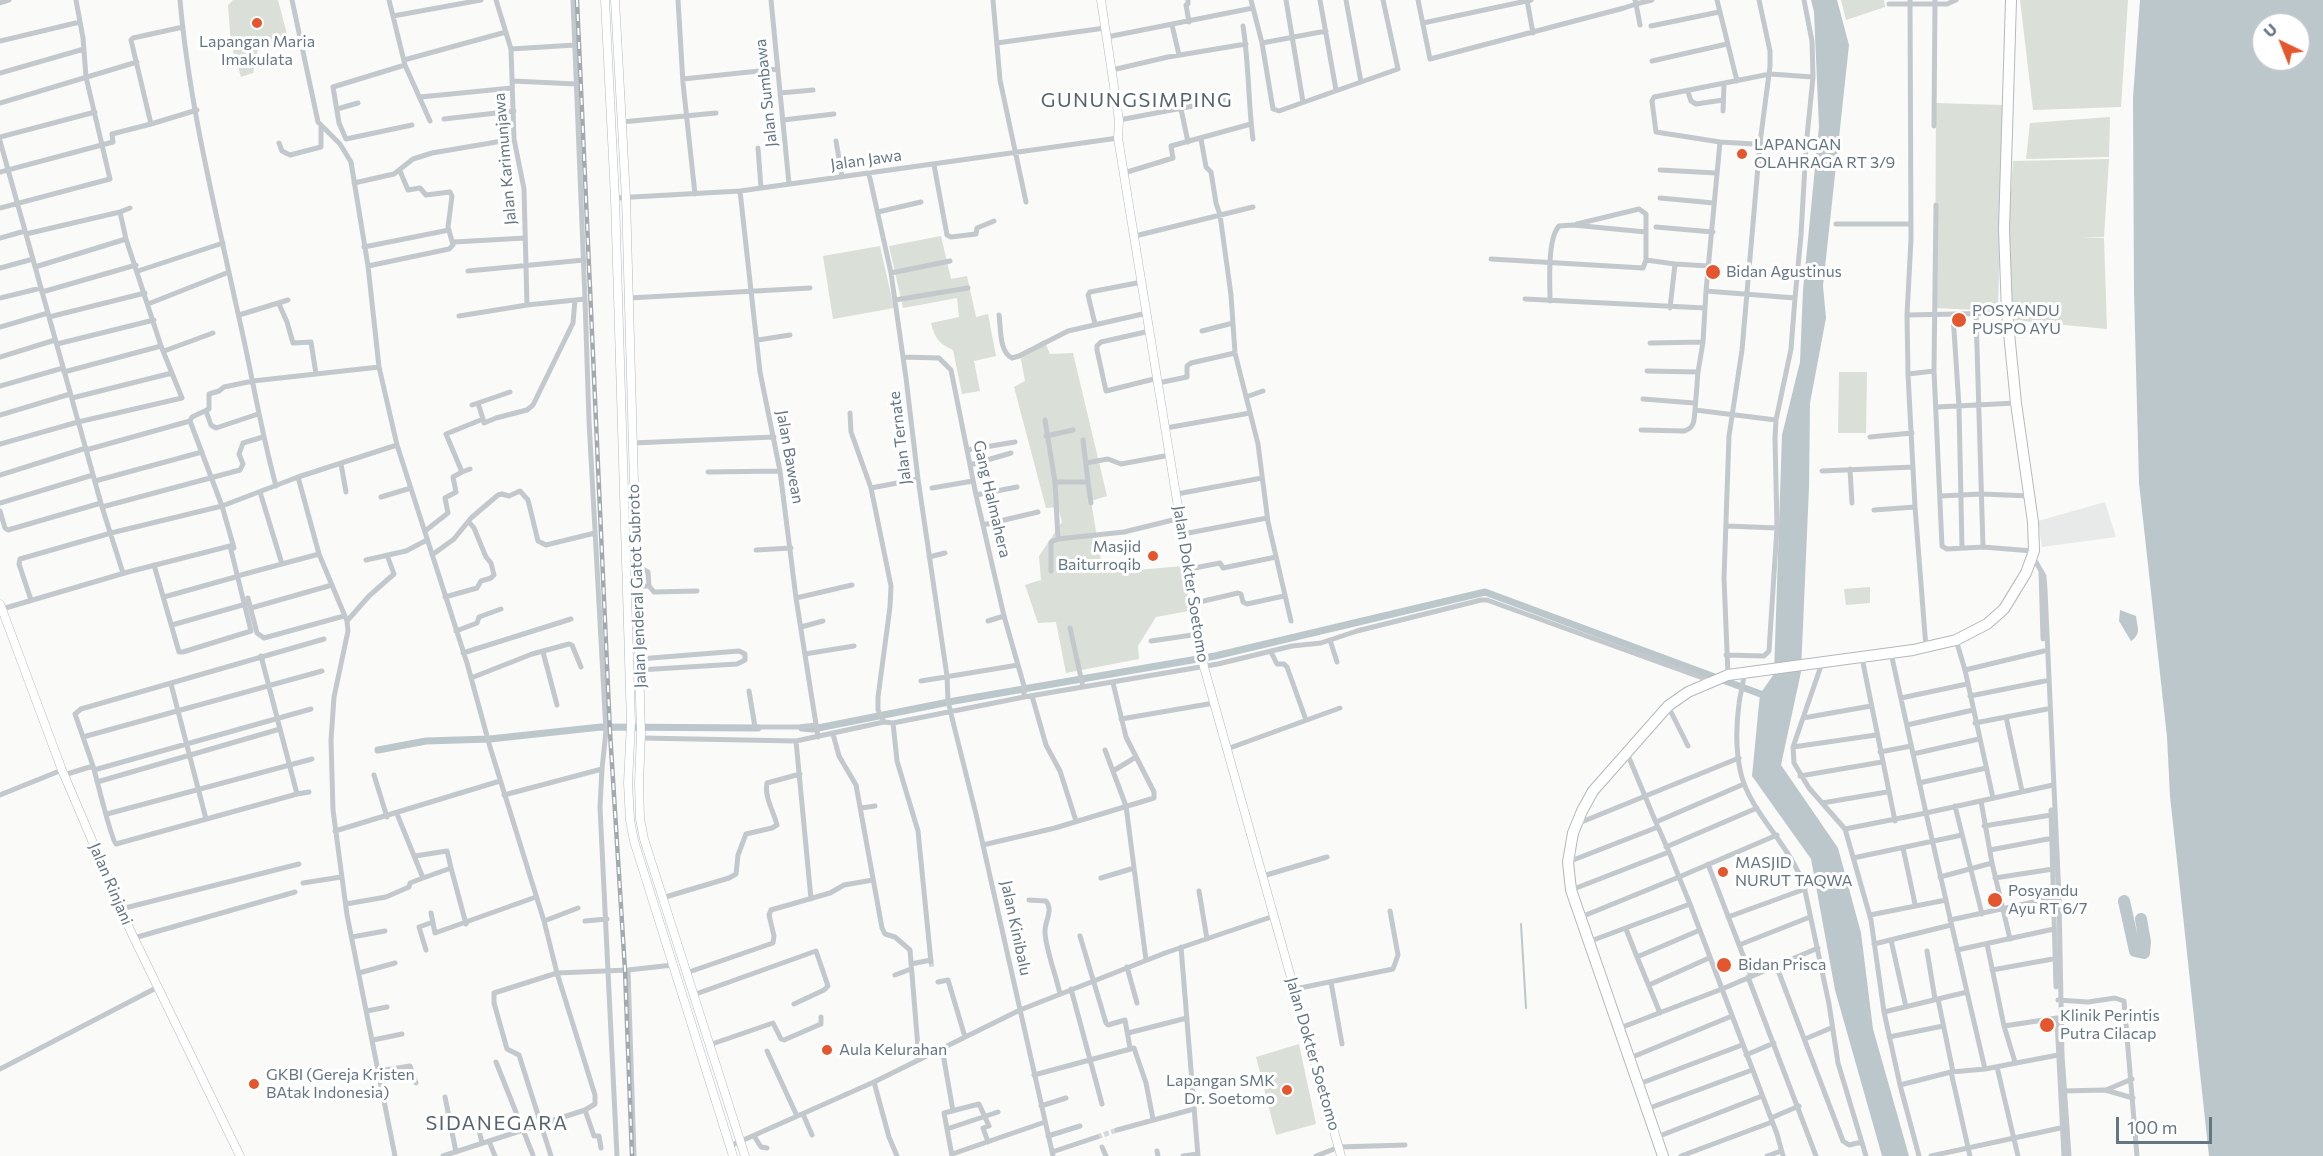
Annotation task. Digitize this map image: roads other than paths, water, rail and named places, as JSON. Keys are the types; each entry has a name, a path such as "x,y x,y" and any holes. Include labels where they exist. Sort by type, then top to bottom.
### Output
{"highway":[{"path":"1663,1156 1571,890 1568,862 1573,833 1593,791 1668,706 1688,692 1711,681 1743,672 1926,648 1972,634 2004,609 2019,587 2033,554 2033,522 2016,403 2007,313 2004,230 2011,0"}],"main road":[{"name":"Jalan Jenderal Gatot Subroto","path":"605,0 615,198 631,735 628,783 630,820 634,841 672,965"},
{"name":"Jalan Jenderal Gatot Subroto","path":"615,0 626,198 641,723 640,819 662,898 745,1156"},
{"name":"Jalan Dokter Soetomo","path":"1101,0 1119,120 1118,138 1203,663 1341,1156"},
{"path":"623,464 633,464"},
{"name":"Jalan Rinjani","path":"2,612 63,772 121,909 240,1156"},
{"path":"672,965 733,1156"}],"street":[{"path":"0,3 9,0"},
{"path":"0,208 110,179 86,77 76,0"},
{"path":"180,0 197,110 223,243 263,437 276,486"},
{"path":"292,0 315,116 321,128 340,144 351,162 368,266 379,367 397,445 464,653 543,921 569,1018 595,1095 595,1104 585,1110 443,1156"},
{"path":"389,0 405,62 430,121"},
{"path":"393,16 481,0"},
{"name":"Jalan Karimunjawa","path":"496,0 511,49 514,139 524,189 527,305"},
{"path":"573,0 595,533 606,731 600,807 617,1156"},
{"path":"678,0 683,79 695,194"},
{"name":"Jalan Sumbawa","path":"771,0 789,184"},
{"path":"993,0 1000,81 1026,202"},
{"path":"1188,0 1186,5 1189,22"},
{"path":"1286,0 1303,102"},
{"path":"1320,0 1336,90"},
{"path":"1355,0 1346,1 1361,82"},
{"path":"1107,37 1189,22 1251,2 1262,43 1274,110 1279,111 1398,69 1383,0"},
{"path":"1418,0 1430,59 1533,33 1635,2 1652,0"},
{"path":"1423,23 1529,0 1533,33"},
{"path":"1716,0 1737,81"},
{"path":"1727,676 1724,578 1728,446 1742,350 1760,143 1770,74 1770,51 1759,0"},
{"path":"1726,655 1764,656 1769,651 1777,528 1774,462 1776,420 1791,349 1813,77 1812,41 1804,0"},
{"path":"1889,4 1935,2 1947,4 1956,0"},
{"path":"1635,2 1640,24"},
{"path":"1910,2 1911,224 1907,315 1908,374 1926,648"},
{"path":"1934,126 1935,2"},
{"path":"1651,26 1719,12"},
{"path":"0,41 80,22"},
{"path":"1172,25 1179,56"},
{"path":"1243,26 1253,139"},
{"path":"151,124 131,40 183,27"},
{"path":"997,44 1105,28"},
{"path":"1262,43 1326,31"},
{"path":"346,139 339,123 333,87 405,62 506,32"},
{"path":"1112,70 1246,44"},
{"path":"1652,61 1726,44"},
{"path":"511,49 575,45"},
{"path":"0,73 84,49"},
{"path":"0,103 137,62"},
{"path":"683,79 778,69"},
{"path":"1806,147 1720,142 1656,132 1653,98 1770,74 1813,77"},
{"path":"513,81 576,84"},
{"path":"1723,111 1724,85"},
{"path":"420,97 513,88"},
{"path":"780,93 813,90"},
{"path":"1688,92 1691,101 1696,104 1723,100"},
{"path":"1119,120 1230,99"},
{"path":"337,109 358,103"},
{"path":"0,172 112,142 112,134 197,110"},
{"path":"1181,110 1188,142"},
{"path":"444,119 514,111"},
{"path":"94,112 0,139 101,505 123,573"},
{"path":"622,122 716,113"},
{"path":"783,120 834,114"},
{"path":"1124,173 1173,158 1171,146 1251,124"},
{"path":"340,144 346,139 412,125"},
{"path":"279,143 282,151 290,155 321,147 321,128"},
{"name":"Jalan Jawa","path":"615,198 740,191 1118,138"},
{"path":"354,183 400,171 413,159 432,153 514,139"},
{"path":"1201,139 1206,167 1211,172 1220,215 1229,276 1235,353 1258,444 1267,518 1291,621"},
{"path":"836,141 842,177"},
{"path":"1641,429 1684,431 1693,426 1703,342 1720,142"},
{"path":"758,148 761,188"},
{"path":"934,165 947,235 951,237 975,234 977,228 994,221"},
{"path":"1660,170 1716,173"},
{"path":"400,171 408,190 420,188 426,195 450,192 452,196 449,230 454,242"},
{"name":"Jalan Ternate","path":"869,174 891,273 950,707"},
{"name":"Jalan Bawean","path":"740,191 753,292 760,372 780,471 796,598 818,736"},
{"path":"1660,198 1714,203"},
{"path":"878,213 921,202"},
{"path":"1936,205 1934,371 1942,546 1947,549 1983,547 2033,554 2041,571 2051,814 2054,838 2053,869 2057,897 2054,929 2057,958"},
{"path":"1135,236 1253,207"},
{"path":"0,238 130,208"},
{"path":"1491,259 1551,262 1640,268 1644,267 1646,214 1639,209 1573,225 1559,226 1552,239 1551,262 1550,301"},
{"path":"0,444 78,422 182,398 162,349 126,239 120,212"},
{"path":"1836,224 1911,224"},
{"path":"1573,225 1646,232"},
{"path":"1656,227 1713,232"},
{"path":"364,247 449,230"},
{"path":"368,266 448,249 454,242 525,238"},
{"path":"35,267 126,239"},
{"path":"0,298 137,268 223,243"},
{"path":"0,268 33,259"},
{"path":"468,271 584,260"},
{"path":"1646,260 1708,266"},
{"path":"891,273 950,261"},
{"path":"1670,308 1675,264"},
{"path":"148,304 229,272"},
{"path":"1229,276 1237,275"},
{"path":"1095,324 1088,295 1090,292 1142,282"},
{"path":"629,298 810,288"},
{"path":"895,300 968,288"},
{"path":"1706,291 1795,298"},
{"path":"0,327 145,293"},
{"path":"459,316 527,305 585,299"},
{"path":"1525,299 1705,309"},
{"path":"239,315 288,300"},
{"path":"510,392 475,404 484,423 527,411 533,405 573,323 575,300"},
{"path":"279,304 293,343 310,341 316,374"},
{"path":"999,315 1004,347 1006,353 1012,358 1068,331 1147,313"},
{"path":"1907,315 2007,313"},
{"path":"1977,314 1983,547"},
{"path":"1953,315 1959,407 1962,548"},
{"path":"0,357 154,320"},
{"path":"1202,331 1233,323"},
{"path":"1150,331 1098,344 1097,350 1106,391 1158,380 1187,377 1187,366 1190,364 1235,353"},
{"path":"0,386 162,349 213,333"},
{"path":"758,340 790,335"},
{"path":"1650,343 1703,342"},
{"name":"Gang Halmahera","path":"903,357 939,358 949,366 954,381 976,495 1004,616 1024,686 1024,695"},
{"path":"0,475 190,421 192,417 206,411 210,406 208,394 219,392 224,387 253,381 379,367"},
{"path":"1647,370 1698,372"},
{"path":"1908,374 1934,371"},
{"path":"0,416 71,396 172,373"},
{"path":"1246,397 1263,391"},
{"path":"1643,399 1776,420"},
{"path":"1936,407 2016,403"},
{"path":"206,411 211,425 216,428 258,414"},
{"path":"850,413 851,432 871,488 891,586 880,672 878,710 883,720"},
{"path":"1166,428 1250,413"},
{"path":"462,472 446,434 483,419"},
{"path":"1045,420 1055,482 1058,539"},
{"path":"190,421 222,506 257,633 264,638 346,618 394,574 387,555"},
{"path":"1046,436 1073,430"},
{"path":"1870,437 1912,433"},
{"path":"0,511 5,528 8,530 212,479 242,468 239,453 243,443 263,437"},
{"path":"633,443 774,437"},
{"path":"1083,440 1091,503"},
{"path":"967,450 1016,442"},
{"path":"31,600 19,564 20,559 111,533 222,506 298,477 397,445"},
{"path":"0,503 202,452"},
{"path":"970,465 1011,453"},
{"path":"1086,463 1108,459 1121,464 1170,455"},
{"path":"341,464 346,492"},
{"path":"1822,471 1913,467"},
{"path":"425,531 448,513 445,498 456,492 453,477 470,469"},
{"path":"1850,469 1852,503"},
{"path":"708,472 753,475 780,471"},
{"path":"298,477 319,554 346,618 348,631 334,697 331,740 333,810 341,877 395,1156"},
{"path":"1177,494 1262,478"},
{"path":"871,488 918,479"},
{"path":"932,488 973,481"},
{"path":"1055,482 1088,482"},
{"path":"976,495 1017,487"},
{"path":"381,497 411,488"},
{"path":"432,555 454,539 500,494 509,496 520,491 528,500 539,543 546,545 595,533"},
{"path":"260,492 282,564"},
{"path":"1940,496 1982,494 2030,496"},
{"path":"1874,510 1915,507"},
{"path":"983,525 1038,512"},
{"path":"1051,572 1051,542 1058,539 1124,532 1181,518"},
{"path":"1183,534 1267,518"},
{"path":"446,597 477,588 481,581 492,578 494,575 490,560 486,557 474,528 469,522"},
{"path":"1727,526 1777,528"},
{"path":"366,560 406,551 427,540"},
{"path":"2,612 31,600 123,573 230,546 240,575"},
{"path":"756,550 791,548"},
{"path":"929,557 945,553"},
{"path":"164,597 319,554"},
{"path":"1189,569 1221,563 1223,568 1276,557"},
{"path":"154,565 177,649 183,652 251,631 248,606"},
{"path":"636,566 648,572 650,586 654,592 697,591"},
{"path":"172,625 332,585"},
{"path":"796,598 852,585"},
{"path":"637,586 650,586"},
{"path":"1195,603 1238,593 1243,602 1247,604 1284,596"},
{"path":"641,736 796,741 833,734 883,720 893,723 950,707 1113,683 1203,663 1314,644 1384,624 1488,600 1711,681"},
{"path":"2043,601 2057,897 2060,1055"},
{"path":"456,631 477,623 479,617 501,609"},
{"path":"988,621 1004,616"},
{"path":"464,653 571,619"},
{"path":"801,627 823,621"},
{"path":"1070,628 1082,686"},
{"path":"1151,641 1199,633"},
{"path":"309,792 116,844 112,840 107,814 75,714 81,709 324,639"},
{"path":"1330,640 1336,662"},
{"path":"1956,640 1965,670 1993,798"},
{"path":"471,678 543,651 572,645 581,667"},
{"path":"805,654 854,646"},
{"path":"543,651 557,705"},
{"path":"639,659 740,651 745,654 744,660 737,664 639,670"},
{"path":"1965,670 2044,651"},
{"path":"1271,652 1277,664 1284,664 1287,667 1306,720"},
{"path":"1891,653 1985,1069"},
{"path":"261,656 297,794"},
{"path":"1862,656 1887,792 1895,821"},
{"path":"1822,662 1793,747 1794,763 1800,776 1845,829 1870,915 1889,1037 1919,1156"},
{"path":"921,681 1018,665"},
{"path":"83,737 322,671"},
{"path":"1743,672 1738,711 1738,758 1744,783 1757,808 1798,868 1805,888 1829,1004 1838,1064 1866,1156"},
{"path":"1970,696 2045,681"},
{"path":"983,845 1151,800 1155,795 1121,720 1113,683"},
{"path":"171,684 206,819"},
{"path":"1901,698 1967,684"},
{"path":"749,691 754,727 816,725"},
{"path":"1032,696 1046,745 1060,771 1076,821"},
{"path":"1121,720 1214,703"},
{"path":"1668,706 1688,746"},
{"path":"1803,718 1871,706"},
{"name":"Jalan Kinibalu","path":"950,707 1052,1154"},
{"path":"1227,749 1340,708"},
{"path":"0,795 63,772 93,768 311,709"},
{"path":"1976,723 2047,709"},
{"path":"1906,725 1973,710"},
{"path":"2006,717 2022,791"},
{"path":"893,723 897,761 918,831 931,961 895,975"},
{"path":"97,782 280,729"},
{"path":"833,734 839,756 856,785 884,932 909,948 919,1060"},
{"path":"1793,747 1876,735"},
{"path":"1912,754 1979,739"},
{"path":"796,741 811,899"},
{"path":"1880,752 1911,746"},
{"path":"1105,750 1126,806 1146,960"},
{"path":"1626,752 1690,904 1771,1120 1782,1154 1767,1156"},
{"path":"1113,771 1136,757"},
{"path":"1577,824 1738,758"},
{"path":"107,814 312,759"},
{"path":"1800,776 1882,762"},
{"path":"1919,783 1986,768"},
{"path":"504,795 602,769"},
{"path":"662,898 736,874 738,855 746,834 777,825 768,798 767,783 800,774"},
{"path":"374,775 387,817"},
{"path":"335,831 500,781"},
{"path":"1568,862 1744,783"},
{"path":"1845,829 1895,821 2051,785"},
{"path":"1822,803 1887,792"},
{"path":"1981,801 1984,826 2010,939"},
{"path":"861,808 875,806"},
{"path":"1955,806 1982,914"},
{"path":"1571,890 1757,808"},
{"path":"397,814 423,878"},
{"path":"1984,826 2051,814"},
{"path":"1580,918 1777,835"},
{"path":"1853,858 1962,835"},
{"path":"1990,850 2054,838"},
{"path":"1903,848 1916,904"},
{"path":"415,856 447,851 466,924"},
{"path":"1263,876 1327,857"},
{"path":"1940,877 1992,863"},
{"path":"121,909 299,864"},
{"path":"1708,864 1816,1156"},
{"path":"346,904 386,897 423,878 451,868"},
{"path":"1101,878 1134,868"},
{"path":"1995,878 2053,869"},
{"path":"303,883 341,877"},
{"path":"686,973 773,943 770,911 834,892 844,885 873,880"},
{"path":"1728,917 1805,888"},
{"path":"1199,891 1207,939"},
{"path":"134,938 295,892"},
{"path":"422,937 466,924 536,897"},
{"path":"1874,944 1982,914 2057,897"},
{"path":"1029,900 1046,901 1048,904 1045,934 1060,994"},
{"path":"1870,915 1916,904 1946,900"},
{"path":"1588,942 1690,904"},
{"path":"543,921 578,908"},
{"path":"1295,989 1388,971 1396,966 1398,955 1390,911"},
{"path":"431,913 435,933"},
{"path":"730,1146 874,1082 1020,1010 1181,947 1274,916"},
{"path":"1739,945 1810,917"},
{"path":"585,921 607,919"},
{"path":"426,950 418,927 433,922"},
{"path":"1626,929 1660,1013"},
{"path":"1957,950 2054,929"},
{"path":"352,937 385,930"},
{"path":"1637,957 1700,930"},
{"path":"1080,936 1107,1025 1125,1020 1130,1048"},
{"path":"1891,940 1906,1006"},
{"path":"1987,944 2004,1026 2015,1062"},
{"path":"1181,947 1198,1155 1184,1156"},
{"path":"1620,1029 1818,948"},
{"path":"693,995 816,951 828,986 794,1004"},
{"path":"1927,951 1970,1156"},
{"path":"1649,985 1709,958"},
{"path":"1992,970 2057,958"},
{"path":"359,973 395,963"},
{"path":"551,1156 519,1055 507,1048 493,998 494,993 557,973 628,970 672,965"},
{"path":"1776,965 1843,1141 1849,1145 1862,1142"},
{"path":"1127,967 1137,1003"},
{"path":"628,970 634,1156"},
{"path":"938,981 948,981 965,1036"},
{"path":"1331,982 1342,1044"},
{"path":"0,1069 158,987"},
{"path":"1071,989 1102,1104"},
{"path":"1884,1012 1967,992"},
{"path":"2059,1000 2088,1002 2115,998 2124,1001 2137,1156"},
{"path":"2059,1000 2057,1018 2063,1091 2064,1156"},
{"path":"367,1011 387,1007"},
{"path":"1630,1058 1731,1016"},
{"path":"709,1045 773,1023 776,1024 784,1040 821,1024 821,1017"},
{"path":"1128,1033 1187,1018"},
{"path":"2004,1026 2057,1018"},
{"path":"1889,1037 1943,1026"},
{"path":"1804,1039 1831,1028"},
{"path":"373,1040 402,1034"},
{"path":"1746,1055 1774,1043"},
{"path":"1639,1084 1742,1045"},
{"path":"942,1048 953,1111"},
{"path":"1034,1075 1130,1048 1135,1049 1146,1083 1153,1119"},
{"path":"767,1051 797,1116"},
{"path":"1900,1085 1952,1072 1985,1069 2060,1055"},
{"path":"496,1062 533,1155"},
{"path":"379,1071 410,1066 416,1083"},
{"path":"1997,1067 2018,1156"},
{"path":"1647,1108 1752,1070"},
{"path":"2105,1090 2132,1078"},
{"path":"874,1082 889,1137 897,1156"},
{"path":"2063,1091 2105,1090 2133,1098"},
{"path":"1657,1137 1762,1096"},
{"path":"445,1097 456,1152"},
{"path":"1041,1106 1066,1098"},
{"path":"988,1142 983,1128 989,1126 979,1104 944,1113 952,1155 1045,1122"},
{"path":"1681,1156 1771,1120 1798,1106"},
{"path":"1117,1130 1194,1109"},
{"path":"585,1110 594,1136 599,1136 601,1148"},
{"path":"947,1129 998,1112"},
{"path":"803,1113 812,1135"},
{"path":"477,1122 485,1142 495,1156"},
{"path":"1048,1136 1080,1126"},
{"path":"1932,1156 2064,1127"},
{"path":"2064,1127 2068,1156"},
{"path":"754,1136 761,1147 766,1148"},
{"path":"1052,1154 1097,1137"},
{"path":"1316,1156 1339,1147 1405,1145"},
{"path":"1102,1147 1106,1156"}],"waterway":[{"path":"802,728 813,729 954,701 1215,656 1485,592 1766,696"},
{"path":"378,750 426,741 490,739 601,727 758,728"},
{"path":"2124,901 2135,951 2144,953 2145,942 2141,919"},
{"path":"1521,924 1526,1008"}],"tunnel":[{"path":"931,962 932,969"},
{"path":"1097,1137 1117,1130"}],"railway":[{"path":"577,0 610,732 625,970 632,1156"}],"place":[{"name":"Lapangan Maria Imakulata","path":"257,23"},
{"name":"LAPANGAN OLAHRAGA RT 3/9","path":"1742,154"},
{"name":"Bidan Agustinus","path":"1713,272"},
{"name":"POSYANDU PUSPO AYU","path":"1959,320"},
{"name":"Masjid Baiturroqib","path":"1153,556"},
{"name":"MASJID NURUT TAQWA","path":"1723,872"},
{"name":"Posyandu Ayu RT 6/7","path":"1995,900"},
{"name":"Bidan Prisca","path":"1724,965"},
{"name":"Klinik Perintis Putra Cilacap","path":"2047,1025"},
{"name":"Aula Kelurahan","path":"827,1050"},
{"name":"GKBI (Gereja Kristen BAtak Indonesia)","path":"254,1084"},
{"name":"Lapangan SMK Dr. Soetomo","path":"1287,1090"}],"district":[{"name":"GUNUNGSIMPING","path":"1137,100"},
{"name":"SIDANEGARA","path":"497,1123"}]}
